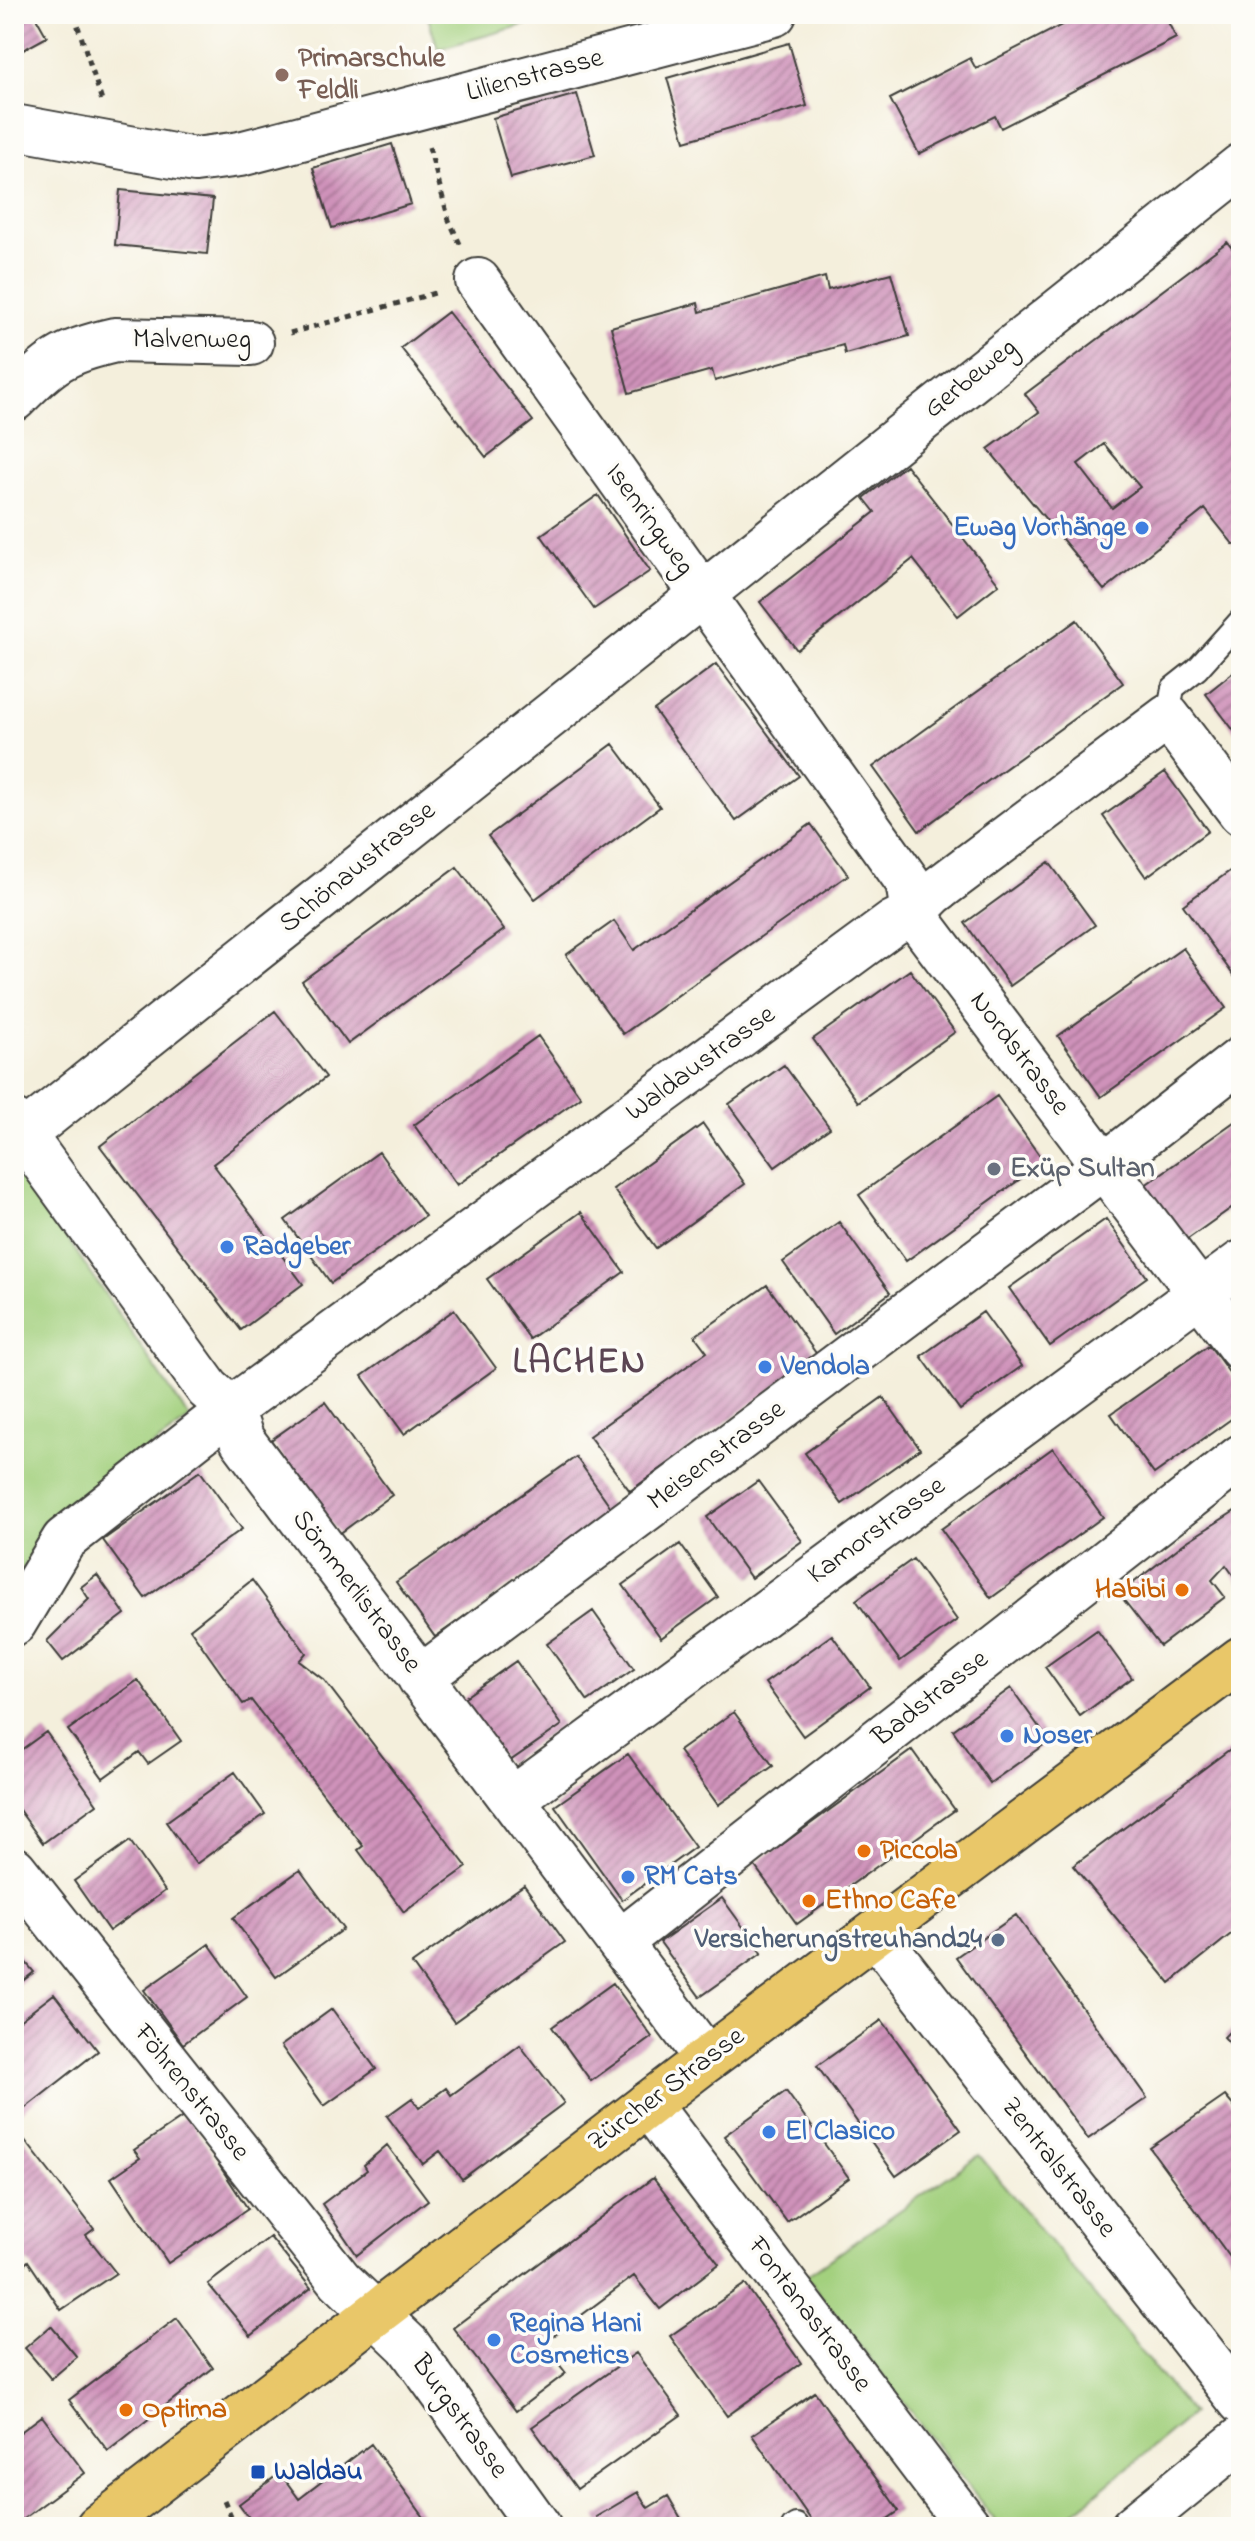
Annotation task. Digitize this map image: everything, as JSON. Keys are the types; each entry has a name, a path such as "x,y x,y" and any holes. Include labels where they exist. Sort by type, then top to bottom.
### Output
{"main road":[{"name":"Zürcher Strasse","path":"98,2527 707,2059 1241,1659"}],"street":[{"name":"Lilienstrasse","path":"14,127 195,160 240,154 774,14"},
{"name":"Gerbeweg","path":"702,594 1241,166"},
{"name":"Isenringweg","path":"478,281 908,882 913,913"},
{"name":"Malvenweg","path":"14,399 53,360 85,347 115,340 251,343"},
{"name":"Schönaustrasse","path":"17,1133 702,594"},
{"name":"Waldaustrasse","path":"231,1409 893,923 913,913 933,893 1168,717"},
{"path":"1168,717 1241,813"},
{"name":"Nordstrasse","path":"913,913 1241,1348"},
{"name":"Meisenstrasse","path":"420,1678 1103,1167 1241,1059"},
{"name":"Sömmerlistrasse","path":"17,1133 208,1389 231,1409 242,1440 707,2059"},
{"name":"Kamorstrasse","path":"513,1799 1241,1263"},
{"path":"14,1623 64,1540 231,1409"},
{"name":"Badstrasse","path":"620,1942 1241,1457"},
{"name":"Föhrenstrasse","path":"14,1869 340,2280 373,2313"},
{"name":"Zentralstrasse","path":"876,1934 1241,2402"},
{"name":"Fontanastrasse","path":"648,2104 969,2527"},
{"name":"Burgstrasse","path":"373,2313 408,2345 539,2527"},
{"path":"1133,2527 1241,2439"}],"lane":[{"path":"1168,717 1173,688 1197,669 1241,620"}],"path":[{"path":"74,14 117,148"},
{"path":"418,107 449,220 478,281"},
{"name":"Malvenweg","path":"251,343 478,281"},
{"path":"224,2500 236,2527"}],"green space":[{"path":"427,14 563,14 438,49"},
{"path":"24,1175 190,1419 60,1513 14,1582 14,1183"},
{"path":"979,2155 1192,2414 1056,2527 1000,2527 806,2276"}],"building":[{"path":"14,14 34,14 47,37 14,55"},
{"path":"1097,14 1164,14 1176,38 1001,128 995,116 919,154 890,99 970,58 976,69 1081,15 1084,21"},
{"path":"789,43 807,106 685,141 667,78"},
{"path":"577,94 595,155 511,178 493,118"},
{"path":"392,144 411,204 332,228 313,168"},
{"path":"120,190 213,199 207,254 115,245"},
{"path":"1227,242 1241,259 1241,474 1231,482 1241,496 1241,544 1233,544 1205,509 1104,590 988,449 1039,412 1025,394","holes":["1104,444 1140,487 1112,508 1078,464"]},
{"path":"891,273 909,336 845,354 843,345 715,381 712,370 629,393 611,327 698,303 700,312 825,277 828,290"},
{"path":"448,312 533,421 486,457 401,348"},
{"path":"906,465 999,584 958,616 913,559 797,650 760,602 875,512 864,498"},
{"path":"598,495 650,571 594,609 541,535"},
{"path":"1077,620 1123,683 919,831 873,767"},
{"path":"716,664 799,776 736,821 654,710"},
{"path":"1241,666 1241,740 1206,694"},
{"path":"613,744 660,807 535,899 488,836"},
{"path":"1165,772 1208,831 1146,877 1103,816"},
{"path":"811,824 848,875 623,1034 566,955 614,921 634,950"},
{"path":"1049,862 1095,925 1010,986 965,923"},
{"path":"457,867 504,930 348,1044 302,981"},
{"path":"1234,868 1241,878 1241,986 1183,905"},
{"path":"1183,948 1226,1008 1101,1097 1058,1036"},
{"path":"910,970 955,1032 858,1102 813,1039"},
{"path":"275,1011 326,1077 213,1164 303,1284 241,1330 100,1146"},
{"path":"538,1036 581,1097 457,1185 414,1125"},
{"path":"784,1065 830,1128 775,1167 729,1104"},
{"path":"997,1096 1044,1162 906,1261 859,1195"},
{"path":"1241,1117 1241,1201 1182,1243 1141,1188"},
{"path":"703,1124 745,1184 656,1248 613,1189"},
{"path":"379,1152 425,1216 331,1283 285,1220"},
{"path":"581,1212 624,1272 530,1339 487,1279"},
{"path":"1106,1219 1147,1277 1050,1346 1009,1288"},
{"path":"839,1222 890,1293 834,1334 783,1262"},
{"path":"767,1285 818,1356 630,1491 589,1436 707,1352 695,1336"},
{"path":"454,1310 496,1368 404,1434 362,1376"},
{"path":"983,1312 1022,1366 960,1410 921,1356"},
{"path":"1209,1345 1241,1389 1241,1412 1154,1474 1111,1414"},
{"path":"883,1397 920,1449 842,1504 805,1453"},
{"path":"325,1402 392,1495 339,1534 271,1440"},
{"path":"1053,1448 1103,1517 991,1598 941,1529"},
{"path":"576,1457 615,1513 435,1637 396,1582"},
{"path":"200,1471 242,1529 145,1598 103,1540"},
{"path":"758,1481 802,1541 751,1578 707,1517"},
{"path":"1241,1507 1241,1586 1226,1565 1212,1580 1225,1597 1160,1646 1119,1594 1186,1542"},
{"path":"680,1544 718,1597 661,1638 623,1585"},
{"path":"913,1559 957,1620 900,1661 856,1600"},
{"path":"97,1575 125,1614 63,1661 47,1641 89,1599 81,1587"},
{"path":"252,1580 306,1653 299,1661 324,1680 467,1867 404,1912 358,1850 363,1846 251,1700 243,1704 190,1629"},
{"path":"593,1611 634,1669 588,1701 547,1644"},
{"path":"1097,1630 1132,1678 1080,1716 1045,1667"},
{"path":"832,1635 870,1687 803,1736 765,1683"},
{"path":"516,1661 562,1725 507,1763 461,1700"},
{"path":"138,1680 181,1741 148,1764 139,1752 103,1778 68,1730"},
{"path":"1011,1688 1049,1741 990,1783 953,1730"},
{"path":"734,1712 773,1766 718,1805 679,1751"},
{"path":"46,1732 97,1804 43,1843 14,1803 14,1755"},
{"path":"1241,1741 1241,1926 1170,1983 1073,1866"},
{"path":"912,1750 955,1810 797,1924 754,1865"},
{"path":"628,1754 695,1847 622,1900 555,1806"},
{"path":"235,1772 265,1814 196,1864 166,1822"},
{"path":"130,1841 165,1891 109,1931 74,1881"},
{"path":"300,1870 343,1929 276,1977 233,1918"},
{"path":"524,1885 565,1942 454,2022 412,1964"},
{"path":"722,1898 762,1953 700,1997 660,1942"},
{"path":"1016,1915 1147,2098 1088,2139 956,1957"},
{"path":"209,1944 247,1997 183,2044 144,1990"},
{"path":"17,1952 34,1972 14,1988 14,1955"},
{"path":"613,1983 652,2037 591,2081 552,2027"},
{"path":"54,1994 98,2051 14,2117 14,2025"},
{"path":"332,2009 376,2069 324,2106 281,2046"},
{"path":"882,2020 961,2130 896,2176 817,2066"},
{"path":"1241,2020 1241,2055 1224,2037"},
{"path":"520,2045 564,2103 462,2179 440,2151 423,2164 387,2116 412,2098 419,2108 446,2088 451,2095"},
{"path":"786,2091 849,2178 787,2222 724,2136"},
{"path":"1225,2096 1241,2115 1241,2272 1150,2148"},
{"path":"186,2115 248,2209 168,2263 111,2178 140,2158 134,2150"},
{"path":"24,2139 94,2229 86,2235 116,2273 61,2310 28,2261 14,2274 14,2147"},
{"path":"387,2145 428,2200 357,2255 322,2204 367,2170 364,2165"},
{"path":"653,2178 719,2264 660,2309 634,2276 543,2344 566,2373 516,2411 453,2328"},
{"path":"270,2237 311,2288 251,2336 208,2284"},
{"path":"745,2284 801,2363 727,2416 670,2336"},
{"path":"177,2318 213,2368 108,2451 69,2400"},
{"path":"51,2326 77,2357 51,2379 25,2348"},
{"path":"636,2353 681,2415 577,2489 532,2427"},
{"path":"815,2392 899,2511 876,2527 816,2527 752,2435"},
{"path":"42,2416 85,2473 19,2522 14,2517 14,2437"},
{"path":"371,2444 431,2527 256,2527 239,2504 280,2473 299,2499"},
{"path":"638,2492 648,2508 668,2496 686,2527 601,2527 596,2517"}],"place":[{"name":"Primarschule Feldli","path":"282,75"},
{"name":"Ewag Vorhänge","path":"1142,528"},
{"name":"Exüp Sultan","path":"994,1169"},
{"name":"Radgeber","path":"227,1247"},
{"name":"Vendola","path":"765,1367"},
{"name":"Habibi","path":"1182,1590"},
{"name":"Noser","path":"1007,1736"},
{"name":"Piccola","path":"864,1851"},
{"name":"RM Cats","path":"628,1877"},
{"name":"Ethno Cafe","path":"809,1901"},
{"name":"Versicherungstreuhand24","path":"998,1940"},
{"name":"El Clasico","path":"769,2132"},
{"name":"Regina Hani Cosmetics","path":"494,2340"},
{"name":"Optima","path":"126,2410"},
{"name":"Waldau","path":"258,2472"}],"district":[{"name":"LACHEN","path":"580,1363"}]}
